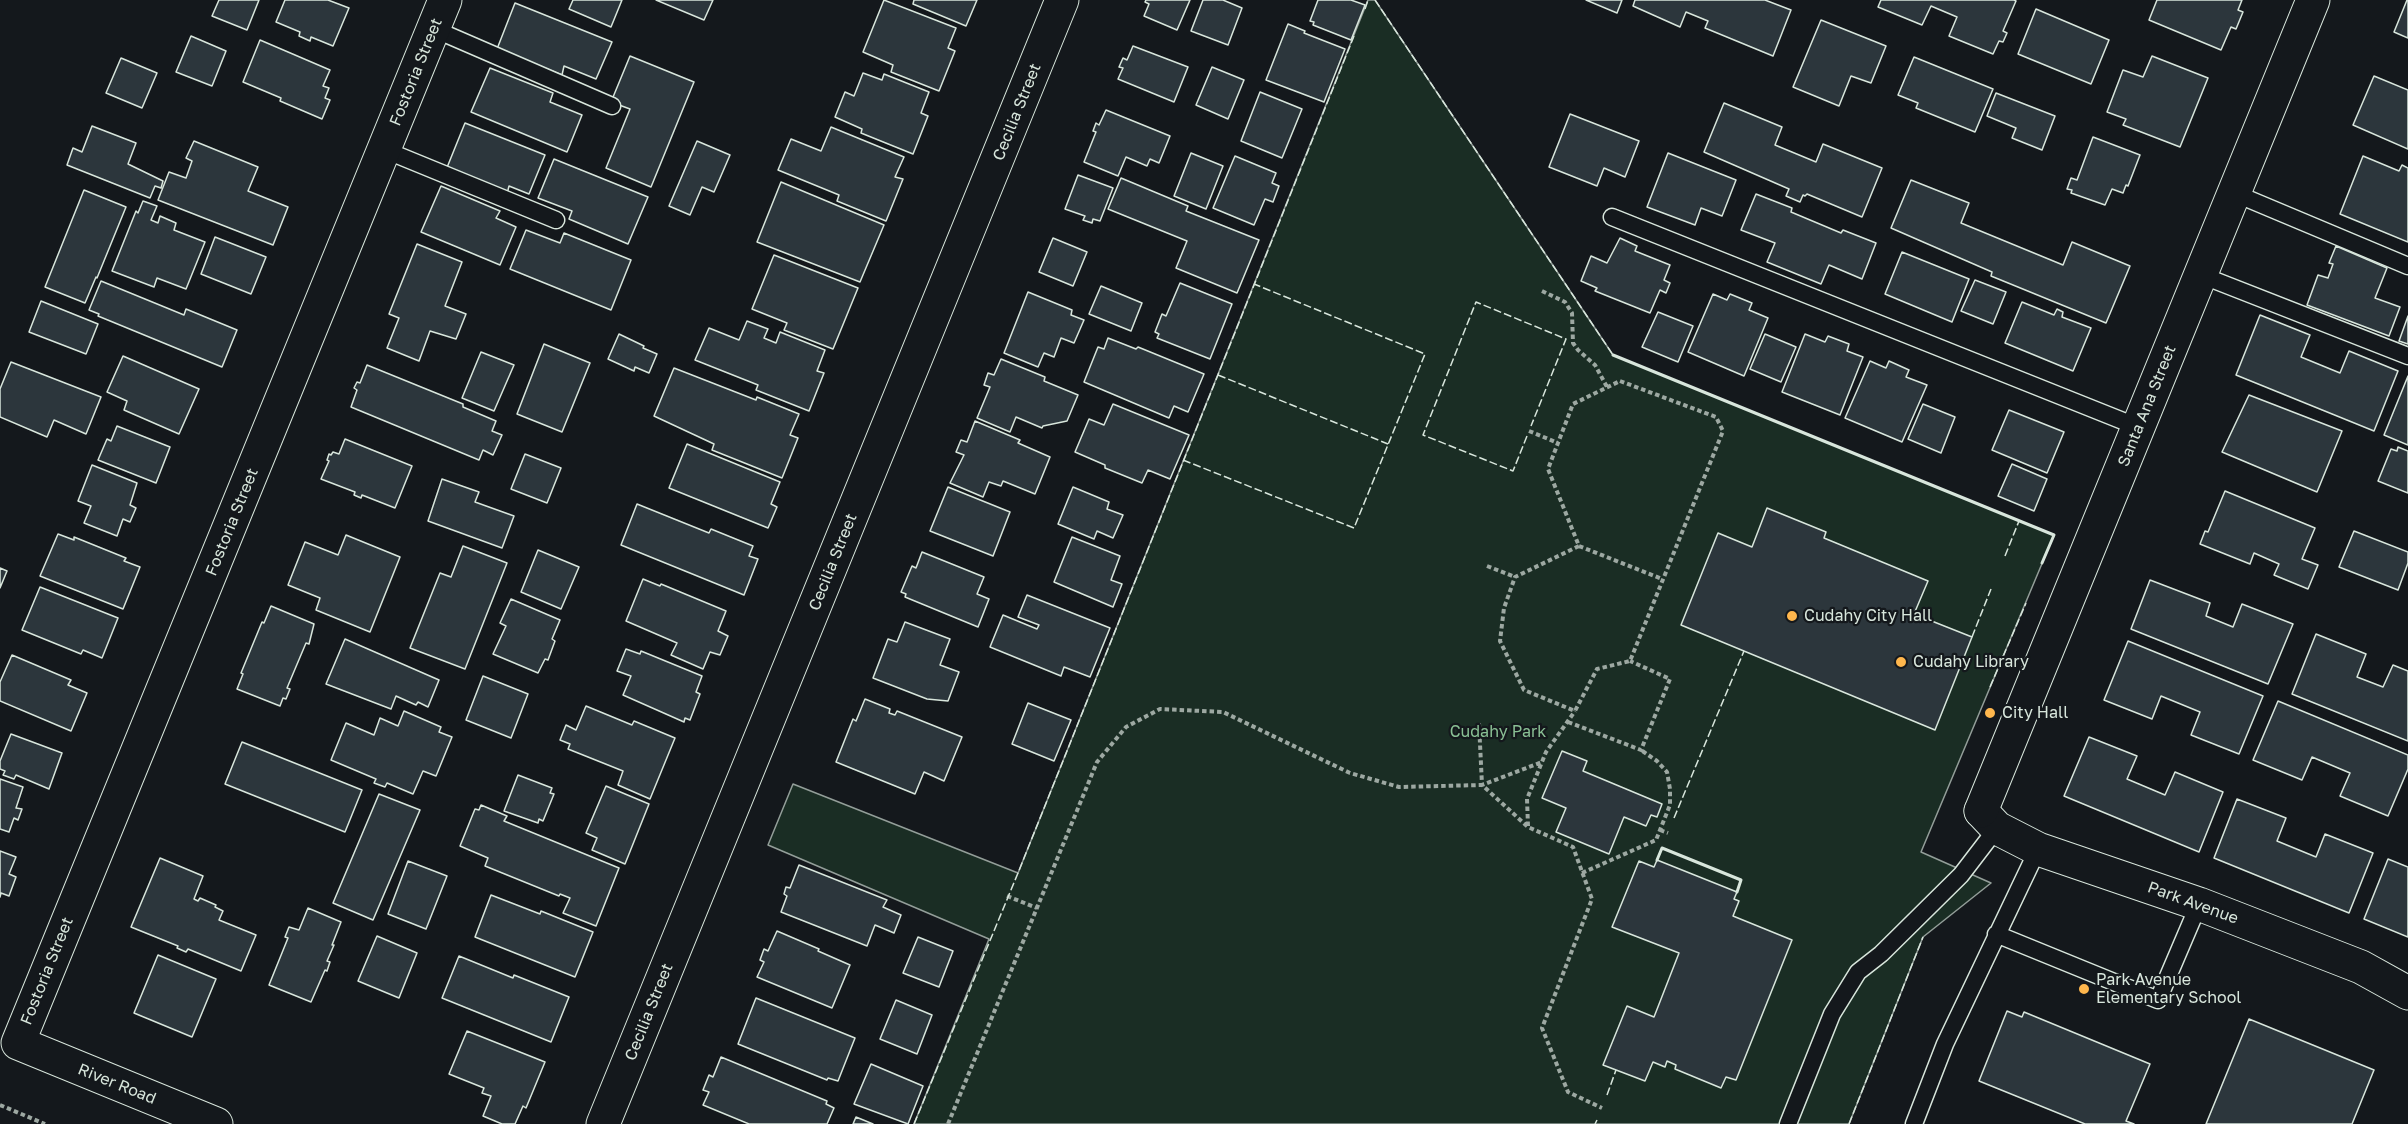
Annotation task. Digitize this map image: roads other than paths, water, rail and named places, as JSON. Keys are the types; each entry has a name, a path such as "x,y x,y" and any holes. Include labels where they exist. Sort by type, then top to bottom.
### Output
{"street":[{"name":"Cecilia Street","path":"603,1124 1062,0"},
{"name":"Santa Ana Street","path":"1989,820 2138,427 2313,0"},
{"name":"Fostoria Street","path":"18,1043 440,14"},
{"name":"Park Avenue","path":"1989,820 2038,849 2199,904 2361,967 2408,993"},
{"name":"River Road","path":"18,1043 216,1124"}],"lane":[{"path":"440,14 612,106"},
{"path":"385,150 556,220"},
{"path":"2234,193 2408,266"},
{"path":"1612,217 2138,427"},
{"path":"2200,275 2408,356"},
{"path":"1788,1124 1832,1014 1858,972 1881,954 1961,875 1989,820"},
{"path":"1914,1124 1946,1044 2038,849"},
{"path":"1996,934 2158,1000 2199,904"}],"place":[{"name":"Cudahy City Hall","path":"1792,616"},
{"name":"Cudahy Library","path":"1901,662"},
{"name":"City Hall","path":"1990,713"},
{"name":"Park Avenue Elementary School","path":"2084,989"}],"park label":[{"name":"Cudahy Park","path":"1498,732"}]}
